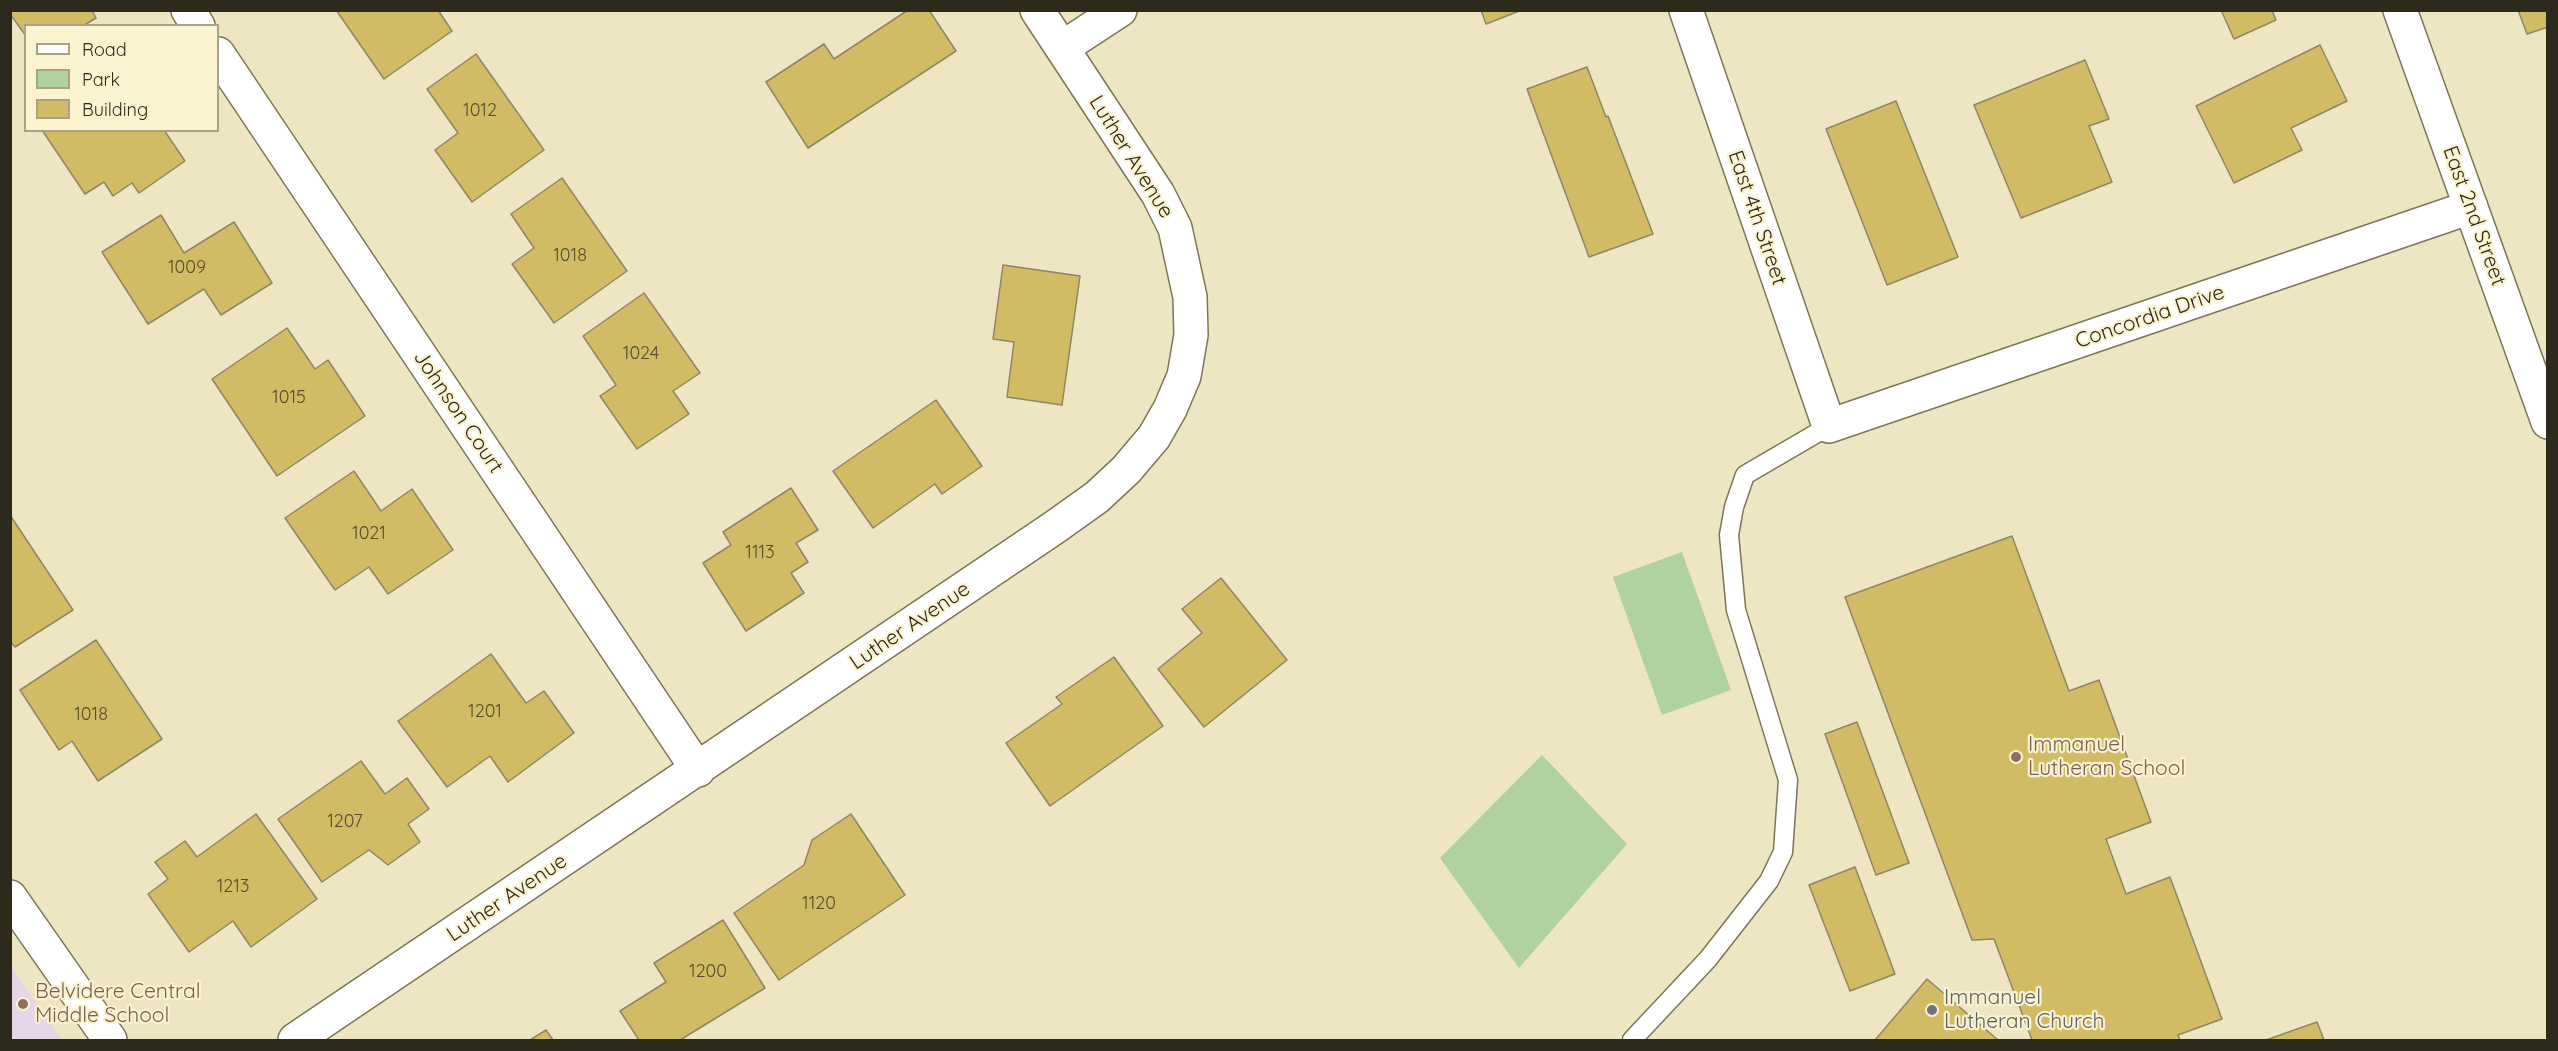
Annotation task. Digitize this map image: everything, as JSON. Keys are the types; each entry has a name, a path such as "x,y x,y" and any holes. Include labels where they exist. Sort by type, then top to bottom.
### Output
{"street":[{"path":"188,10 197,24"},
{"name":"Luther Avenue","path":"295,1041 698,770 1097,497 1126,470 1154,437 1170,409 1184,376 1191,335 1190,297 1175,228 1158,194 1037,10"},
{"path":"1062,48 1120,10"},
{"name":"East 4th Street","path":"1686,10 1829,426"},
{"name":"East 2nd Street","path":"2400,10 2547,422"},
{"name":"Johnson Court","path":"219,55 698,770"},
{"name":"Concordia Drive","path":"1829,426 2471,207"},
{"path":"10,897 110,1041"}],"lane":[{"path":"1632,1041 1708,960 1769,881 1783,852 1788,780 1736,610 1729,535 1734,507 1746,475 1829,426"}],"shaded area":[{"name":"Belvidere Central Middle School","path":"11,967 62,1040 11,1040"}],"green space":[{"path":"1682,552 1731,690 1662,715 1613,577"},
{"path":"1542,755 1627,844 1519,968 1440,858"}],"building":[{"path":"10,10 92,10 96,18 86,24 24,24 24,33 10,14"},
{"path":"336,10 438,10 452,31 384,79"},
{"path":"908,10 929,10 956,51 808,148 766,82 824,44 834,59"},
{"path":"1481,10 1522,10 1486,24"},
{"path":"2221,10 2272,10 2276,20 2234,39"},
{"path":"2518,10 2548,10 2548,27 2527,34"},
{"path":"2320,45 2347,101 2291,128 2302,150 2234,183 2196,106"},
{"path":"476,54 544,150 472,202 435,150 458,133 427,89"},
{"path":"2085,60 2109,119 2089,126 2112,182 2021,218 1974,105"},
{"path":"1587,67 1653,234 1589,257 1527,89"},
{"path":"1896,101 1958,257 1887,285 1826,129"},
{"path":"43,132 165,132 185,161 139,193 132,183 113,196 104,182 85,194"},
{"path":"562,178 627,271 554,323 512,264 534,248 511,214"},
{"path":"161,215 184,253 234,222 272,283 221,315 204,289 148,324 102,252"},
{"path":"1003,265 1080,276 1062,405 1007,397 1014,342 993,339"},
{"path":"644,293 700,373 673,391 689,414 637,449 600,396 616,385 583,336"},
{"path":"287,328 315,369 328,360 365,416 277,476 212,379"},
{"path":"936,400 982,466 942,494 935,484 873,528 833,471"},
{"path":"354,471 381,511 412,489 453,550 388,594 369,567 335,590 285,518"},
{"path":"791,488 818,530 796,543 808,562 791,573 804,593 746,631 703,563 731,545 723,532"},
{"path":"10,515 73,610 15,647 10,641"},
{"name":"Immanuel Lutheran School","path":"2012,536 2069,691 2099,680 2151,822 2106,839 2126,894 2170,877 2222,1019 2178,1035 2180,1040 2032,1040 1994,939 1972,940 1845,597"},
{"path":"1221,578 1287,660 1204,727 1158,669 1202,633 1182,609"},
{"path":"96,640 162,739 98,781 72,741 59,750 20,690"},
{"path":"491,654 526,703 544,691 574,733 508,782 490,756 447,787 398,721"},
{"path":"1114,657 1163,726 1050,806 1006,743 1062,704 1056,697"},
{"path":"1857,722 1909,863 1876,875 1825,734"},
{"path":"361,761 385,794 407,778 429,809 408,824 420,842 388,865 369,850 322,882 278,819"},
{"path":"256,814 317,899 251,947 233,921 189,952 148,894 168,879 155,862 185,841 197,857"},
{"path":"851,814 905,895 779,980 734,913 804,865 812,840"},
{"path":"1855,867 1895,974 1850,991 1809,885"},
{"path":"723,920 765,988 680,1040 639,1040 620,1011 666,982 654,963"},
{"name":"Immanuel Lutheran Church","path":"1927,979 1998,1040 1875,1040"},
{"path":"2317,1022 2324,1040 2266,1040"},
{"path":"546,1030 553,1040 530,1040"}],"place":[{"name":"Immanuel Lutheran School","path":"2016,757"},
{"name":"Belvidere Central Middle School","path":"23,1004"},
{"name":"Immanuel Lutheran Church","path":"1932,1010"}]}
